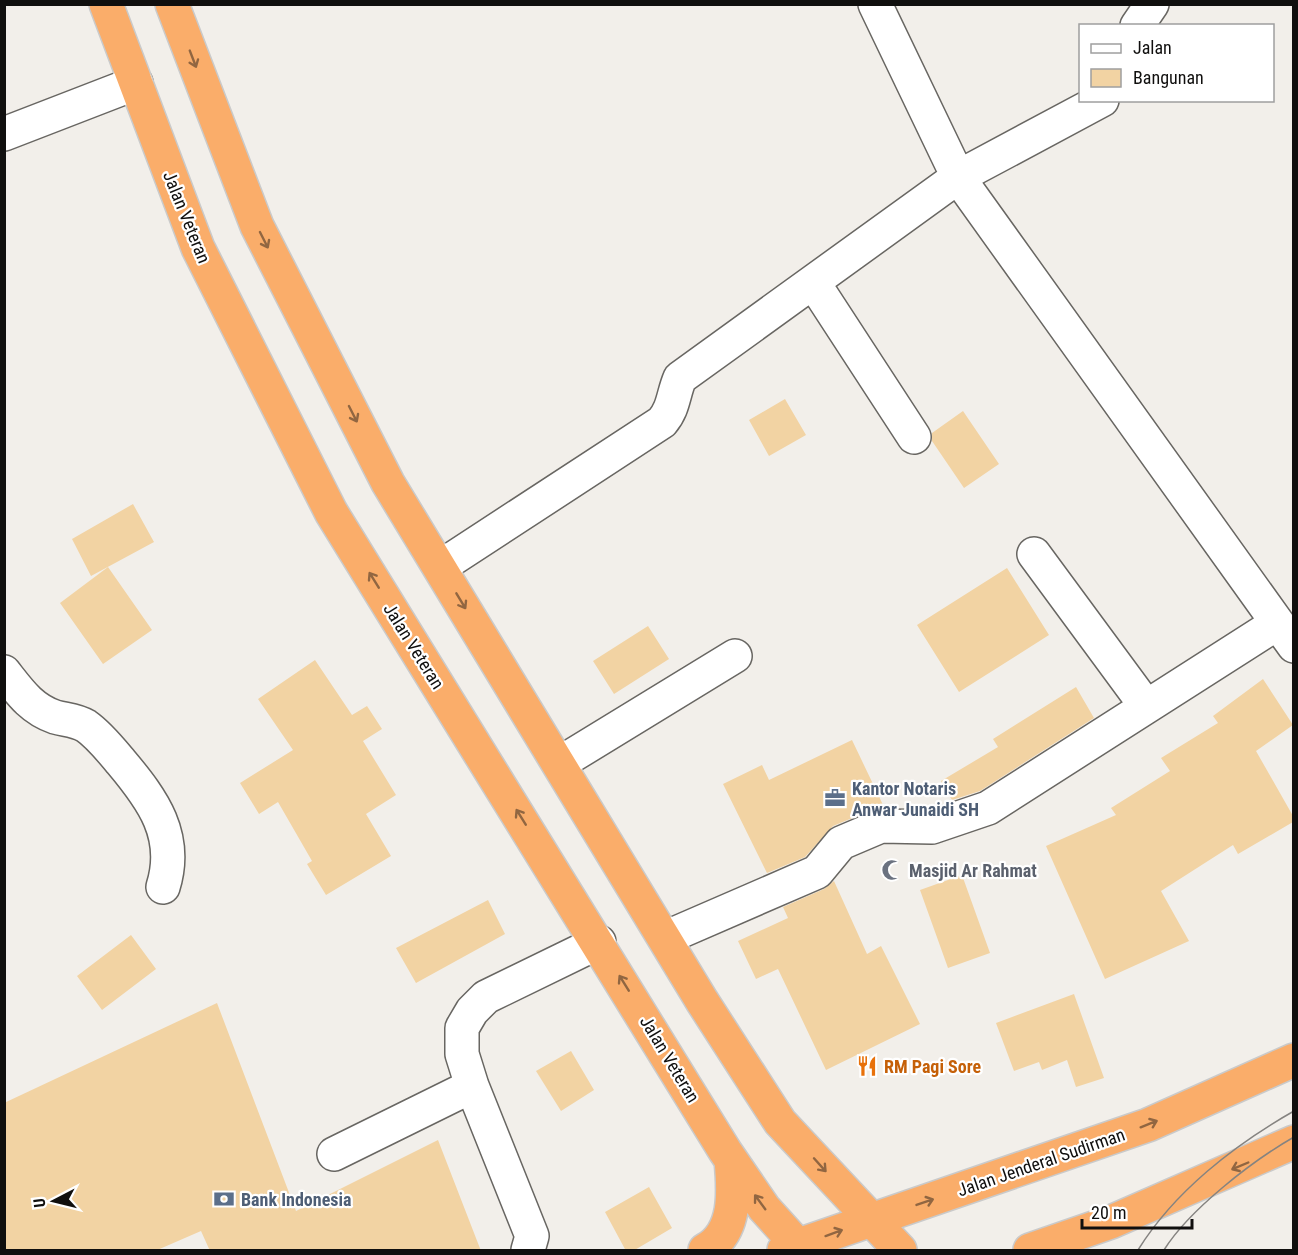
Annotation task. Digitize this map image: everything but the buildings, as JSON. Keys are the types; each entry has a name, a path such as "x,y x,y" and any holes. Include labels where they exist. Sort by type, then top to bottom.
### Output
{"highway":[{"name":"Jalan Veteran","path":"106,4 198,248 331,512 599,942 731,1160 795,1249"},
{"path":"171,4 257,226 388,483 560,763 702,1001 780,1122 900,1251"},
{"name":"Jalan Jenderal Sudirman","path":"795,1249 869,1219 1148,1125 1293,1060"},
{"path":"1030,1251 1112,1221 1293,1142"},
{"path":"705,1251 721,1238 730,1220 731,1160"}],"street":[{"path":"665,938 817,872 841,843 881,826 932,827 988,808 1146,706 1285,635 958,177 875,4"},
{"path":"1138,24 1152,4"},
{"path":"4,134 136,83"},
{"path":"440,567 662,422 672,409 675,388 680,378 958,177 1098,102"},
{"path":"813,282 914,437"},
{"path":"1034,554 1146,706"},
{"path":"560,763 735,656"},
{"path":"4,672 37,709 76,722 93,732 145,790 157,810 165,838 167,874 163,887"},
{"path":"528,1251 532,1236 472,1086 462,1054 462,1028 472,1011 486,997 599,942"},
{"path":"334,1154 472,1086"}],"tram line":[{"path":"1138,1250 1187,1189 1249,1139 1294,1111"},
{"path":"1164,1250 1205,1203 1259,1159 1294,1137"}],"place":[{"name":"Kantor Notaris Anwar Junaidi SH","path":"835,798"},
{"name":"Masjid Ar Rahmat","path":"892,870"},
{"name":"RM Pagi Sore","path":"867,1066"},
{"name":"Bank Indonesia","path":"224,1199"}]}
